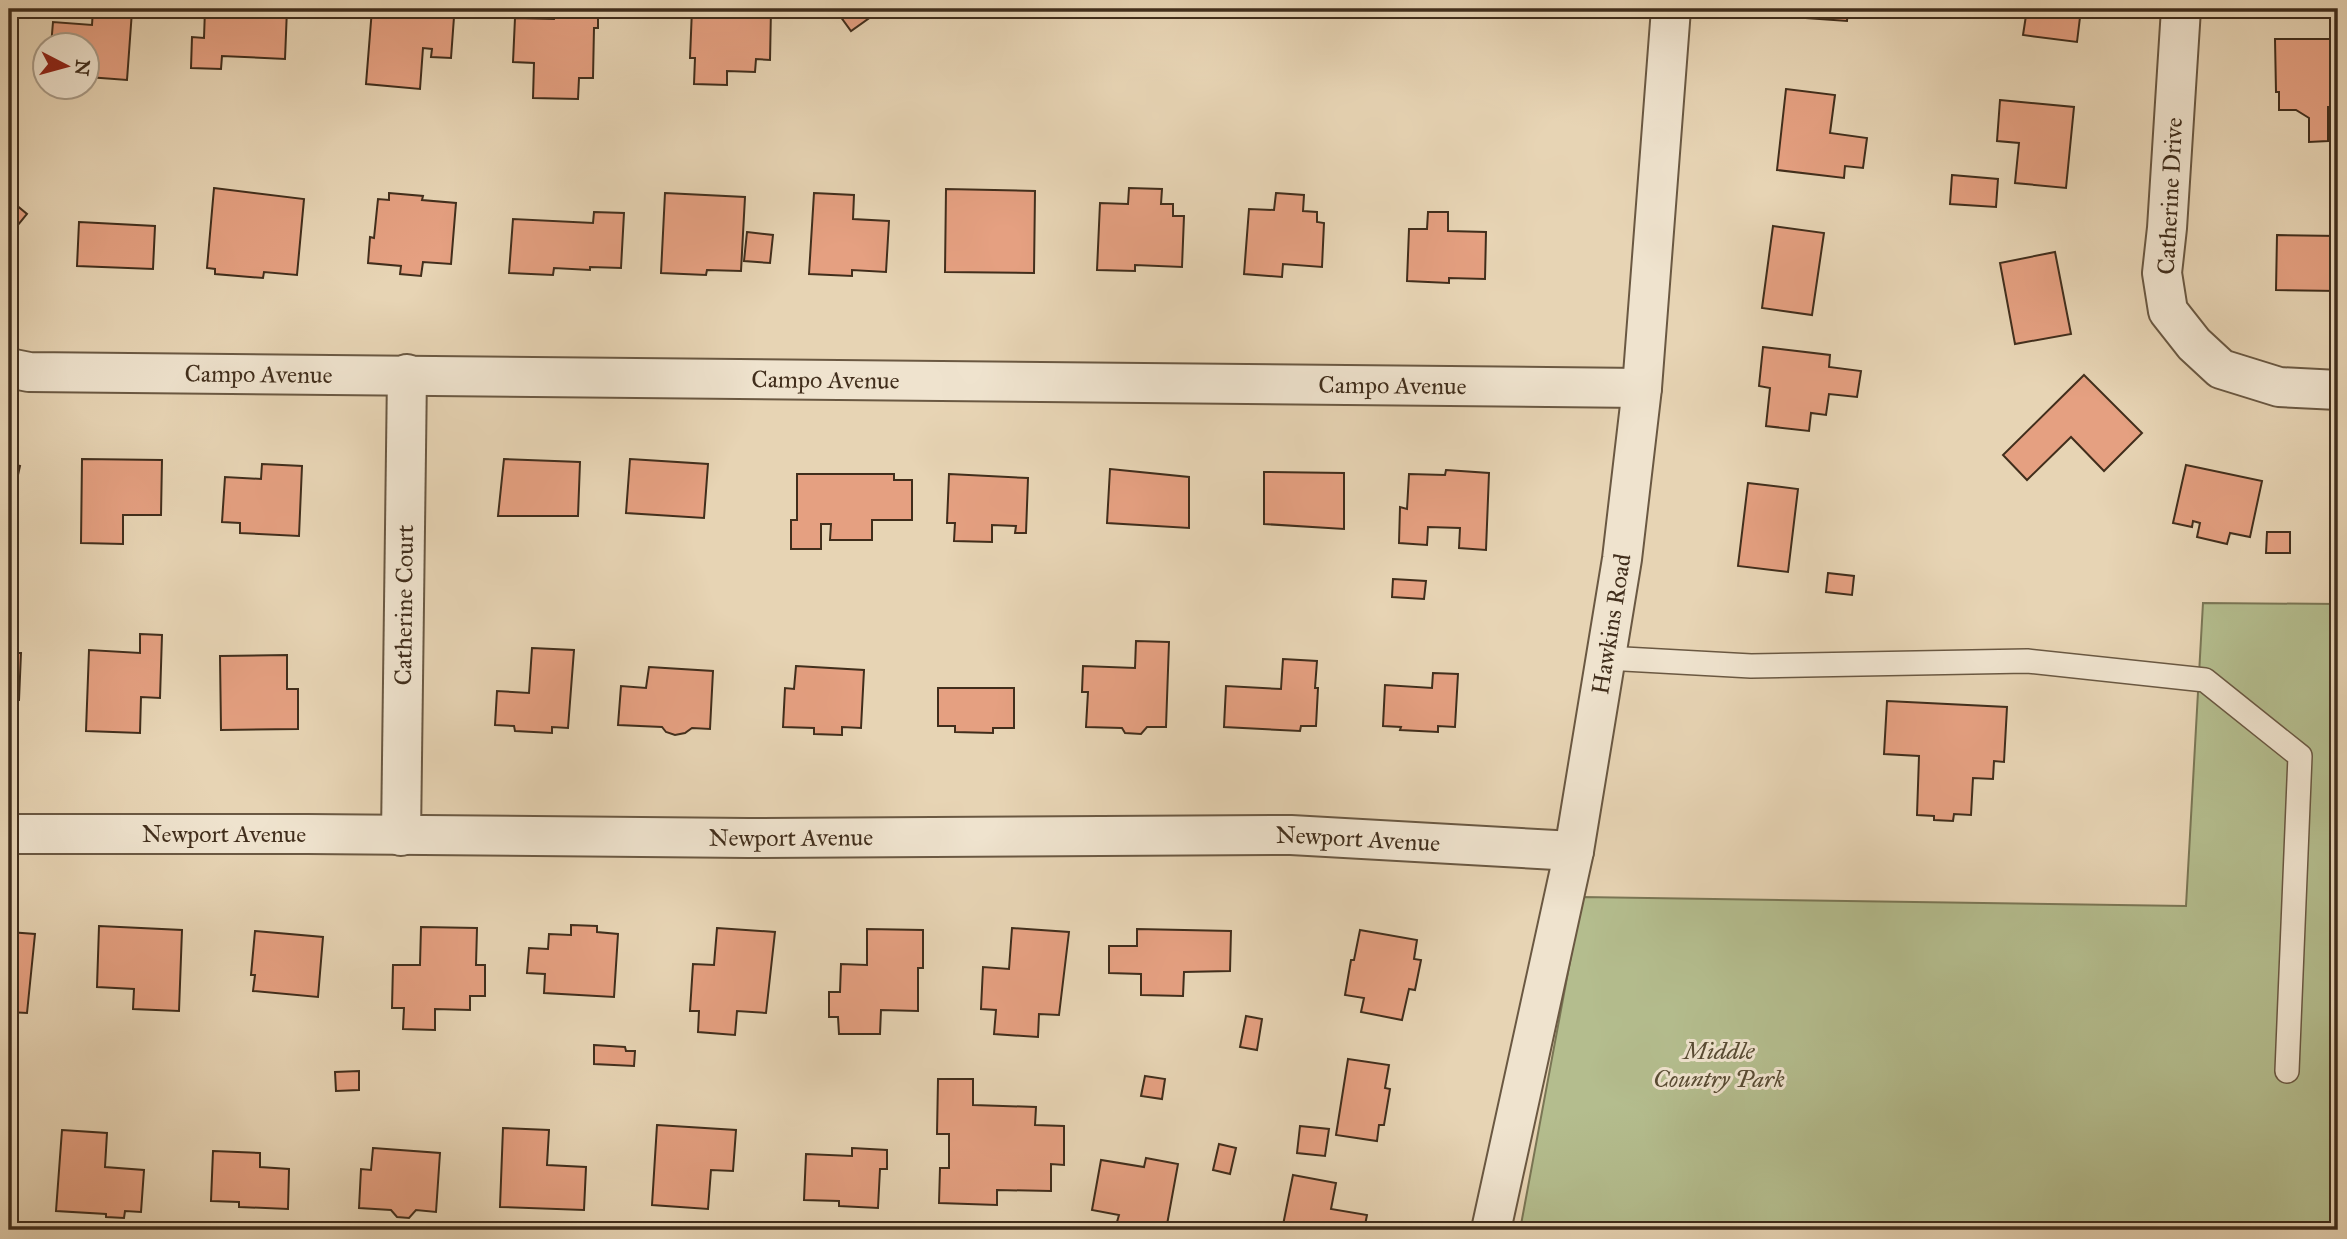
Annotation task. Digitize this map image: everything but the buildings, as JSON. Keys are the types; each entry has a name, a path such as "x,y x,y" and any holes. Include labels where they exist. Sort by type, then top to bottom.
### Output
{"street":[{"name":"Hawkins Road","path":"1491,1230 1574,851 1622,559 1642,388 1671,9"},
{"name":"Catherine Drive","path":"2181,9 2162,273 2168,311 2194,344 2221,369 2279,387 2338,390"},
{"name":"Campo Avenue","path":"9,368 29,372 1642,388"},
{"name":"Catherine Court","path":"401,836 407,374"},
{"name":"Newport Avenue","path":"9,834 762,838 1291,835 1574,851"}],"lane":[{"path":"1606,658 1751,666 2026,661 2205,680 2300,756 2287,1071"}],"green space":[{"name":"Middle Country Park","path":"2203,603 2338,604 2338,1230 1520,1230 1582,897 2186,906"}]}
